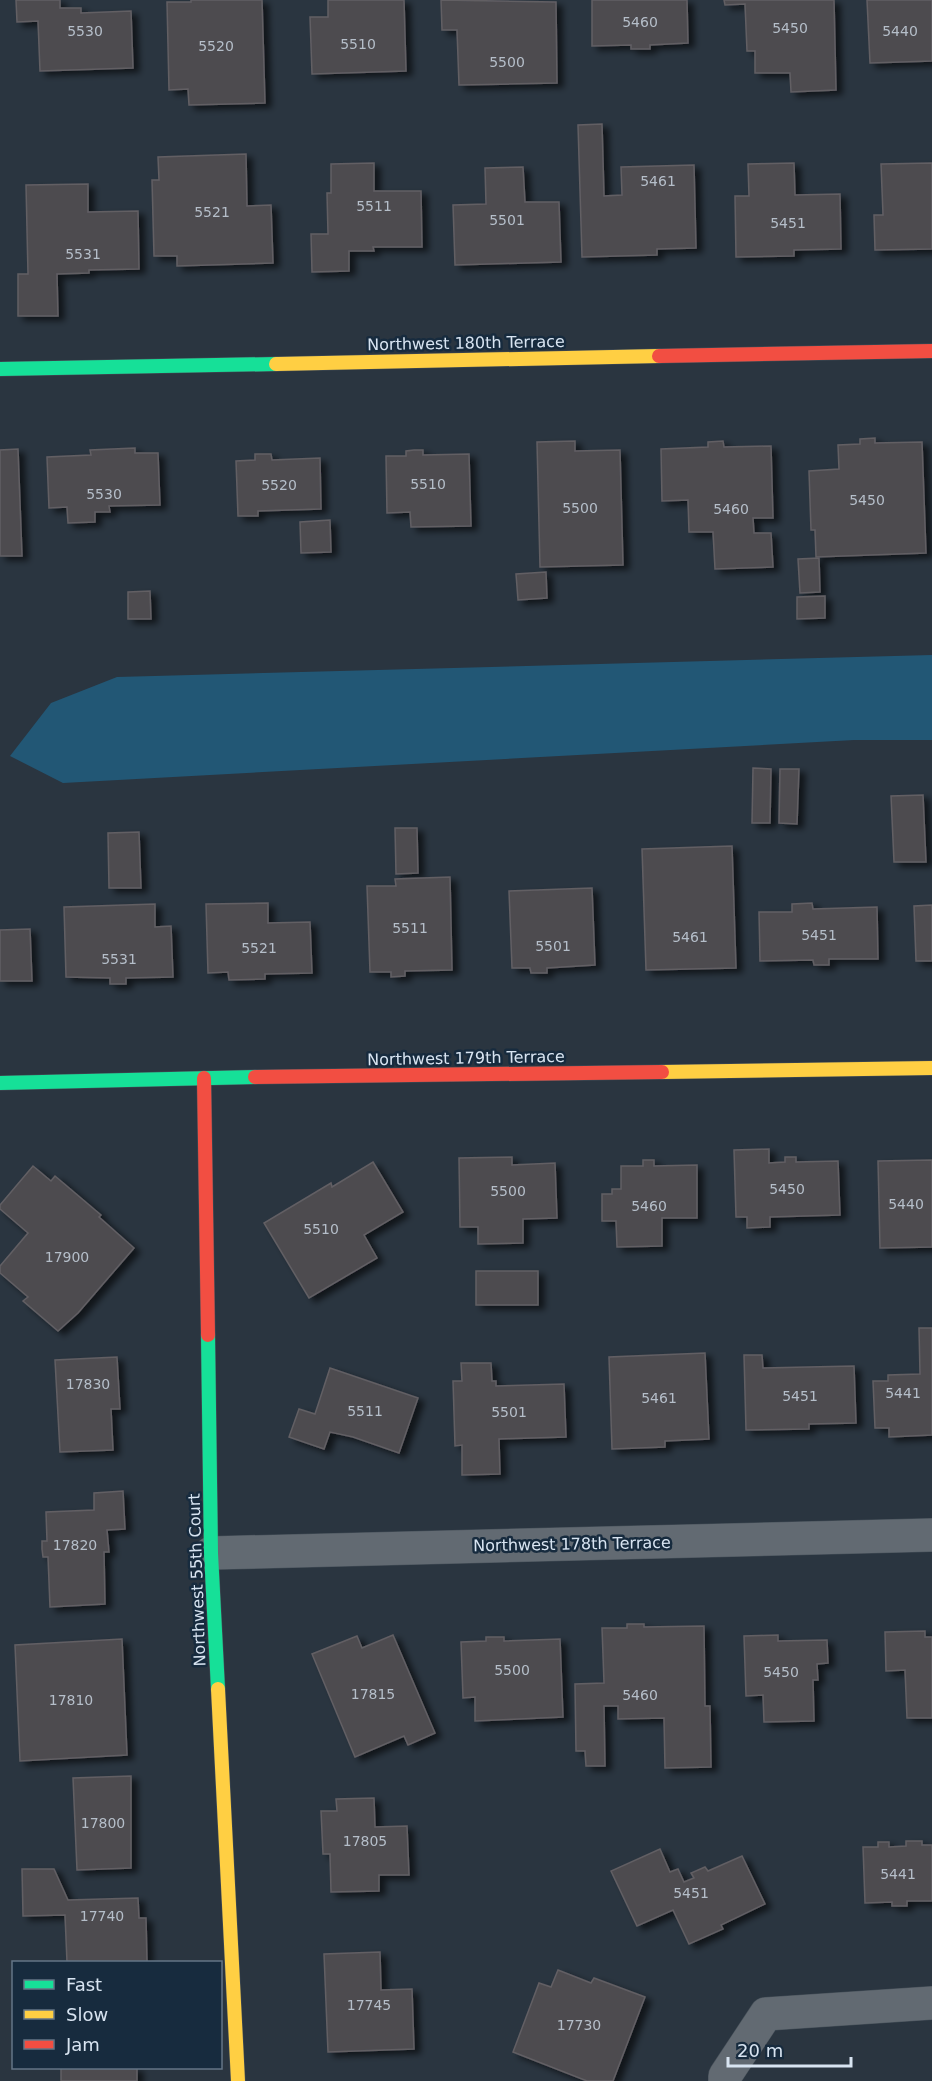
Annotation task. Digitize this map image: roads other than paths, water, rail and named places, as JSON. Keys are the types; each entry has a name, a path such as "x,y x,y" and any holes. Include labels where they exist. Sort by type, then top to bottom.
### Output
{"street":[{"name":"Northwest 180th Terrace","path":"0,369 932,351"},
{"name":"Northwest 179th Terrace","path":"0,1083 932,1068"},
{"name":"Northwest 55th Court","path":"204,1078 211,1553 238,2081"},
{"name":"Northwest 178th Terrace","path":"211,1553 932,1535"},
{"path":"725,2078 766,2014 932,2003"}],"water":[{"path":"932,655 932,740 854,740 63,783 10,756 51,703 117,677"}]}
